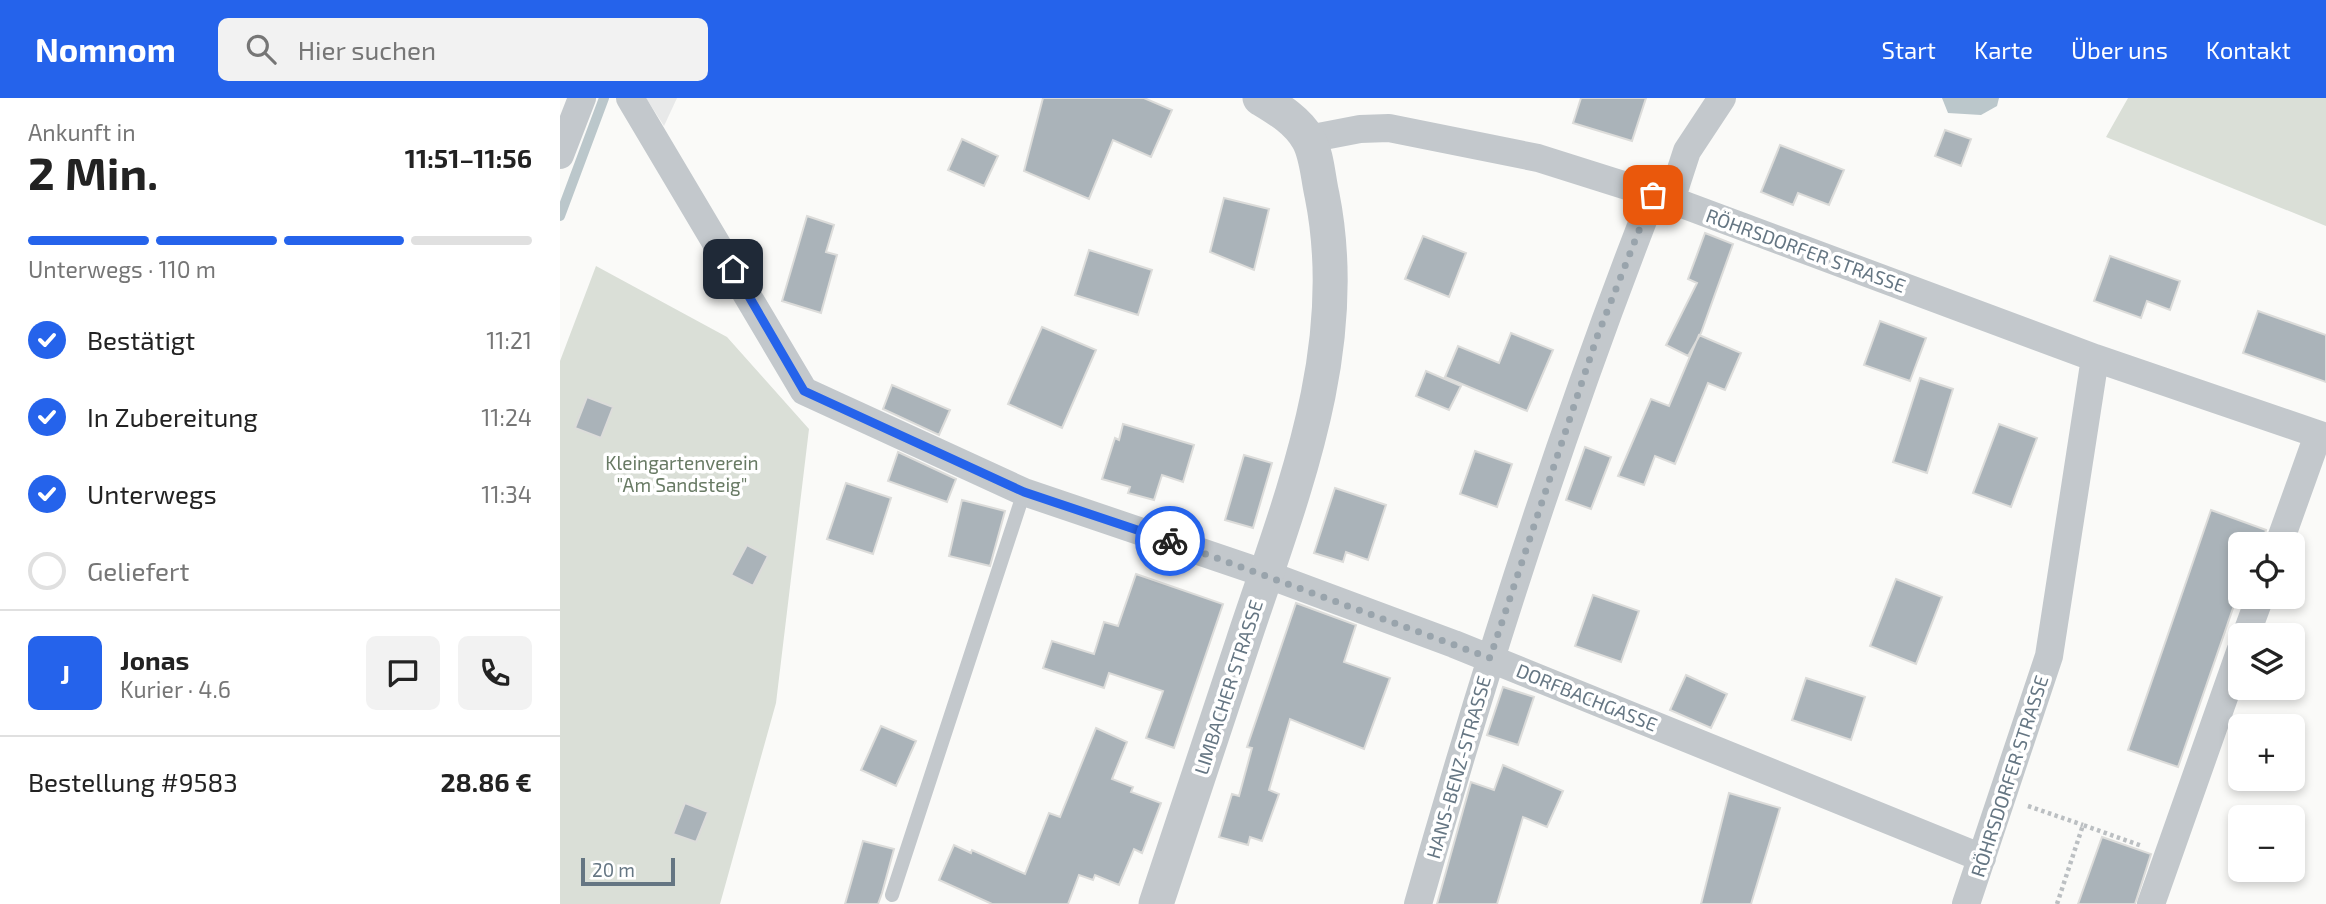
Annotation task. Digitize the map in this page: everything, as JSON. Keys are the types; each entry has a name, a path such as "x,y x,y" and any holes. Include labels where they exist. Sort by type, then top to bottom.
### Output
{"street":[{"path":"560,155 582,98"},
{"name":"DORFBACHGASSE","path":"630,98 804,391 1024,492 1266,573 1490,658 1982,858"},
{"path":"1260,98 1285,113 1308,139"},
{"name":"HANS-BENZ-STRASSE","path":"1418,904 1490,658 1597,337 1662,197 1687,151 1722,98"},
{"name":"RÖHRSDORFER STRASSE","path":"1308,139 1360,129 1389,128 1538,158 1662,197 2095,358 2322,436 2284,532"},
{"name":"LIMBACHER STRASSE","path":"1157,904 1305,454 1324,377 1330,313 1328,226 1308,139"},
{"name":"RÖHRSDORFER STRASSE","path":"1966,904 2049,656 2095,358"},
{"path":"2151,904 2228,685"}],"lane":[{"path":"892,895 1024,492"}],"path":[{"path":"2002,797 2167,855"},
{"path":"2057,904 2083,825"}],"shaded area":[{"path":"646,98 677,98 664,126"},
{"path":"1942,98 1999,98 1997,106 1981,115 1948,113"}],"green space":[{"path":"2128,98 2326,98 2326,226 2106,137"},
{"name":"Kleingartenverein \"Am Sandsteig\"","path":"596,266 727,337 809,429 776,703 720,904 560,904 560,361"}],"building":[{"path":"1043,98 1144,98 1172,110 1151,157 1113,140 1089,199 1024,171"},
{"path":"1581,98 1646,98 1632,141 1573,123"},
{"path":"1945,130 1971,139 1961,166 1935,156"},
{"path":"962,139 998,156 984,186 948,170"},
{"path":"1780,145 1844,170 1829,205 1798,193 1793,205 1761,192"},
{"path":"1224,198 1269,209 1254,270 1210,252"},
{"path":"807,216 834,225 826,252 837,255 821,313 782,301"},
{"path":"1705,233 1733,244 1701,333 1688,356 1666,345 1697,283 1688,279"},
{"path":"1423,236 1466,253 1449,297 1405,279"},
{"path":"1089,250 1152,270 1138,315 1075,295"},
{"path":"2110,256 2180,281 2170,310 2147,301 2141,318 2094,301"},
{"path":"2258,311 2326,335 2326,382 2243,353"},
{"path":"1880,321 1926,338 1910,381 1864,365"},
{"path":"1042,327 1096,350 1062,428 1008,404"},
{"path":"1511,333 1553,350 1527,411 1445,377 1458,346 1499,363"},
{"path":"1699,335 1741,353 1725,390 1708,383 1675,464 1655,456 1644,485 1618,476 1651,399 1669,406"},
{"path":"1426,371 1461,386 1449,410 1416,396"},
{"path":"1920,378 1953,389 1927,473 1893,462"},
{"path":"892,385 950,410 939,435 883,409"},
{"path":"587,397 613,407 601,438 575,428"},
{"path":"1123,424 1194,445 1183,482 1162,475 1154,500 1128,493 1130,487 1102,479 1115,438 1119,440"},
{"path":"1999,424 2037,438 2011,507 1973,493"},
{"path":"1585,447 1611,457 1591,509 1566,500"},
{"path":"1475,451 1512,464 1497,507 1460,494"},
{"path":"898,452 956,479 947,502 888,481"},
{"path":"1244,455 1272,463 1253,528 1225,520"},
{"path":"846,483 891,498 873,554 827,539"},
{"path":"1335,488 1386,505 1368,560 1346,552 1343,562 1314,553"},
{"path":"962,500 1005,511 990,566 949,556"},
{"path":"2211,510 2266,530 2228,532 2228,609 2233,609 2178,767 2128,750"},
{"path":"747,545 768,556 753,586 731,575"},
{"path":"1136,574 1223,604 1174,748 1146,738 1163,691 1109,673 1104,688 1043,668 1052,641 1094,654 1104,622 1118,626"},
{"path":"1896,579 1942,597 1916,664 1870,646"},
{"path":"1593,595 1639,611 1621,662 1575,646"},
{"path":"1296,603 1356,625 1344,662 1390,678 1364,749 1290,719 1269,790 1279,794 1262,841 1250,837 1248,845 1219,837 1232,794 1239,796 1252,748 1247,747"},
{"path":"1686,675 1727,694 1711,728 1670,710"},
{"path":"1806,678 1865,697 1851,740 1792,720"},
{"path":"1503,687 1534,697 1518,745 1487,735"},
{"path":"881,726 916,741 896,786 861,770"},
{"path":"1096,728 1127,742 1112,779 1133,787 1131,792 1161,803 1142,853 1134,849 1119,885 1095,875 1093,880 1079,875 1068,904 992,904 939,880 954,845 971,853 972,850 1025,874 1049,813 1060,817"},
{"path":"1503,765 1563,791 1547,827 1523,817 1497,904 1437,904 1471,782 1494,790"},
{"path":"1729,793 1780,808 1751,904 1701,904"},
{"path":"685,803 708,812 696,842 673,834"},
{"path":"2102,837 2151,854 2135,904 2078,904"},
{"path":"863,841 894,849 882,893 878,904 845,904"}],"waterway":[{"path":"560,216 604,98"}],"way so far":[{"path":"1170,541 1292,583 1490,658 1597,337 1653,195"}],"route":[{"path":"733,269 804,391 1024,492 1170,541"}]}
